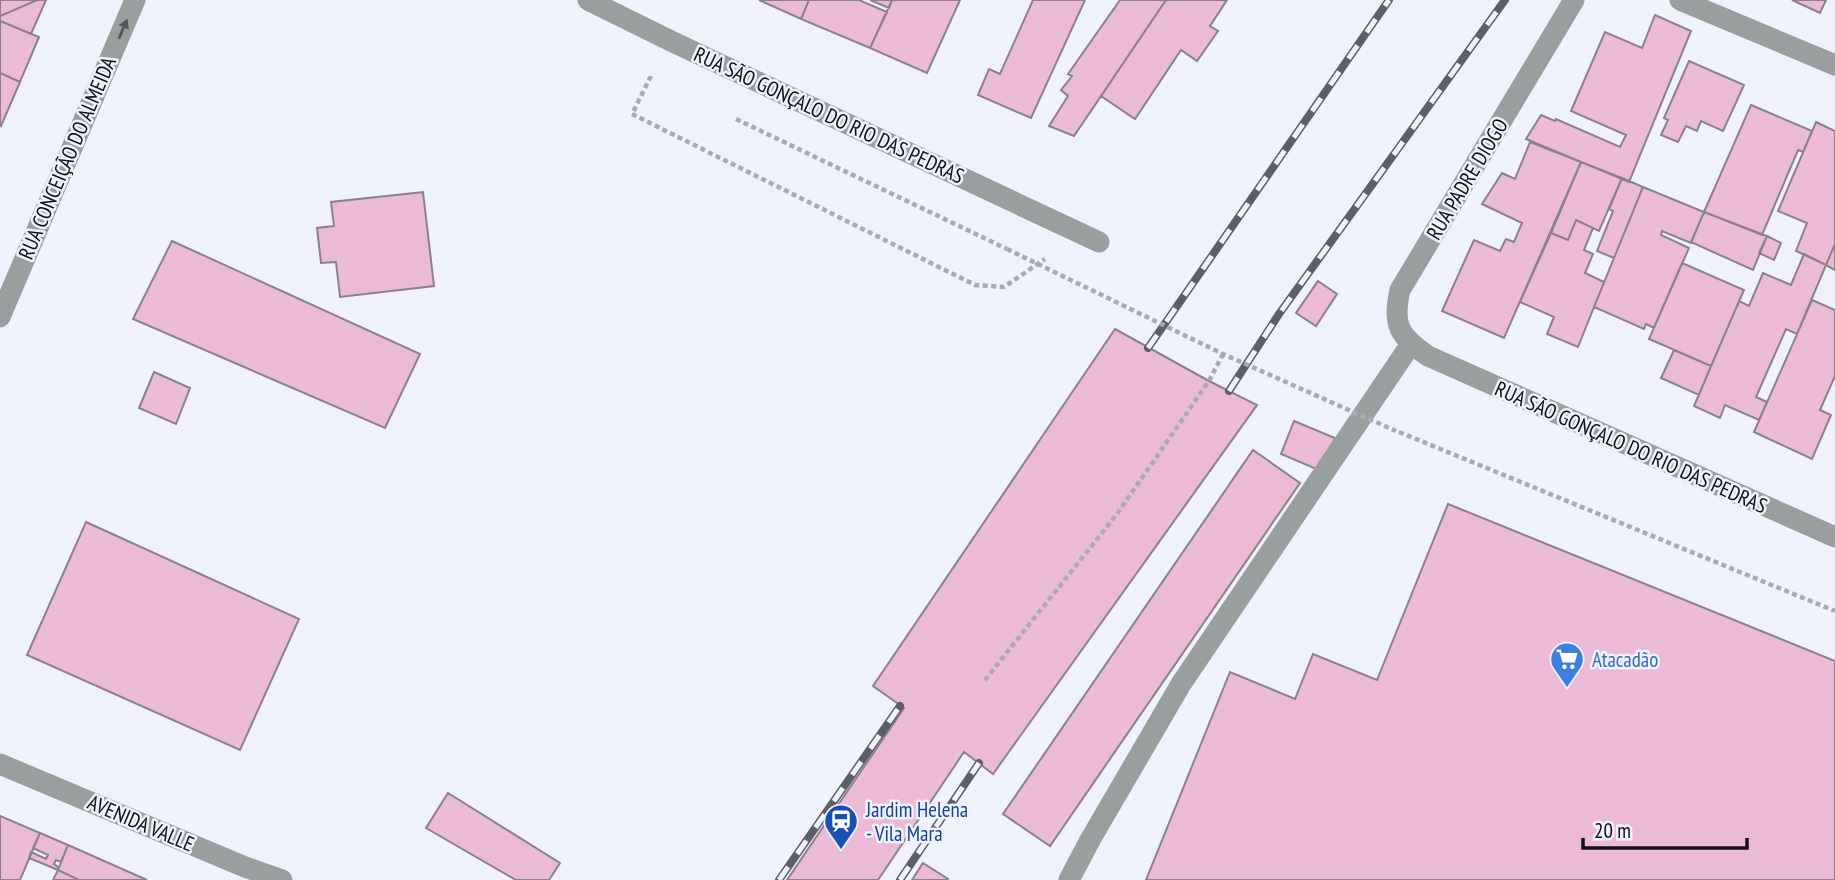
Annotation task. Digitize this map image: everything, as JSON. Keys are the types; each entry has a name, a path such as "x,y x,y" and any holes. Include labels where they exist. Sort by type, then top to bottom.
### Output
{"street":[{"name":"RUA CONCEIÇÃO DO ALMEIDA","path":"0,317 135,0"},
{"name":"RUA SÃO GONÇALO DO RIO DAS PEDRAS","path":"588,0 1099,242"},
{"name":"RUA PADRE DIOGO","path":"1419,350 1399,330 1395,310 1400,290 1574,0"},
{"path":"1680,0 1835,65"},
{"name":"RUA SÃO GONÇALO DO RIO DAS PEDRAS","path":"1419,350 1835,537"},
{"path":"1069,880 1181,684 1419,350"},
{"name":"AVENIDA VALLE","path":"0,764 243,874 282,880"}],"path":[{"path":"662,84 650,78 632,114 975,285 1004,287"},
{"path":"736,119 1223,354 1396,431 1835,611"},
{"path":"985,680 1117,514 1209,381 1223,354"}],"building":[{"path":"0,0 37,0 0,16"},
{"path":"37,0 46,0 31,34 0,21 0,16"},
{"path":"759,0 809,0 801,19"},
{"path":"809,0 859,0 887,12 870,48 801,19"},
{"path":"870,0 892,0 889,8"},
{"path":"892,0 960,0 927,73 870,48"},
{"path":"1033,0 1085,0 1031,118 978,95 989,69 1000,74"},
{"path":"1120,0 1166,0 1074,136 1049,126 1068,96 1061,90 1072,76 1068,74"},
{"path":"1166,0 1227,0 1210,26 1218,31 1197,61 1181,50 1135,119 1101,96"},
{"path":"1792,0 1826,0 1820,13"},
{"path":"1655,15 1691,31 1629,182 1526,139 1541,115 1620,147 1626,135 1571,111 1605,32 1642,48"},
{"path":"0,21 39,37 20,82 0,73"},
{"path":"1689,61 1744,85 1723,131 1701,121 1697,131 1686,126 1678,142 1661,135 1668,120 1664,118"},
{"path":"0,73 20,82 1,126 0,125"},
{"path":"1751,105 1812,131 1803,152 1798,150 1762,235 1704,212"},
{"path":"1816,122 1835,131 1835,244 1826,265 1796,251 1807,223 1778,211"},
{"path":"1530,142 1581,162 1504,338 1442,311 1474,240 1500,251 1506,239 1514,242 1522,223 1482,204 1502,173 1515,179"},
{"path":"1581,162 1622,178 1599,231 1576,220 1568,240 1551,233"},
{"path":"1622,178 1643,187 1614,258 1597,251 1613,211 1609,209"},
{"path":"1643,187 1704,212 1691,243 1662,231 1661,235 1689,248 1654,328 1646,324 1644,329 1594,307"},
{"path":"423,192 434,286 340,297 336,262 321,263 317,228 334,226 331,202"},
{"path":"1704,212 1767,236 1753,270 1691,242"},
{"path":"1576,220 1593,228 1584,250 1593,254 1585,273 1604,282 1578,347 1547,334 1554,317 1520,302 1551,233 1568,240"},
{"path":"1767,236 1781,243 1774,260 1759,253"},
{"path":"172,241 420,354 385,428 133,319"},
{"path":"1835,244 1835,270 1826,265"},
{"path":"1804,254 1826,265 1797,334 1786,329 1756,397 1767,402 1759,420 1725,405 1720,418 1694,406 1739,301 1749,306 1763,273 1791,285"},
{"path":"1682,263 1744,290 1711,366 1649,339"},
{"path":"1318,281 1337,294 1316,326 1296,313"},
{"path":"1812,300 1835,310 1835,376 1820,410 1831,415 1812,459 1754,432"},
{"path":"1115,329 1257,405 993,774 964,752 878,880 787,880 904,708 873,686"},
{"path":"1674,350 1711,366 1699,395 1661,378"},
{"path":"154,372 190,388 176,424 139,408"},
{"path":"1294,421 1335,438 1321,471 1281,454"},
{"path":"1253,450 1300,483 1050,846 1003,814"},
{"name":"Atacadão","path":"1448,504 1835,661 1835,880 1146,880 1230,672 1295,699 1313,654 1377,680"},
{"path":"86,522 299,619 240,750 27,655"},
{"path":"448,793 560,863 549,880 516,880 426,828"},
{"path":"0,816 40,833 20,880 0,880"},
{"path":"40,833 68,845 61,862 56,860 54,864 58,870 29,858 31,852 46,859 48,855 33,848"},
{"path":"68,845 147,880 79,880 58,870"},
{"path":"923,863 948,879 912,880"},
{"path":"58,870 79,880 53,880"}],"railway":[{"path":"1148,348 1389,0"},
{"path":"1229,391 1279,314 1505,0"},
{"path":"779,880 900,706"},
{"path":"900,880 979,763"}],"place":[{"name":"Atacadão","path":"1567,689"},
{"name":"Jardim Helena - Vila Mara","path":"841,851"}]}
